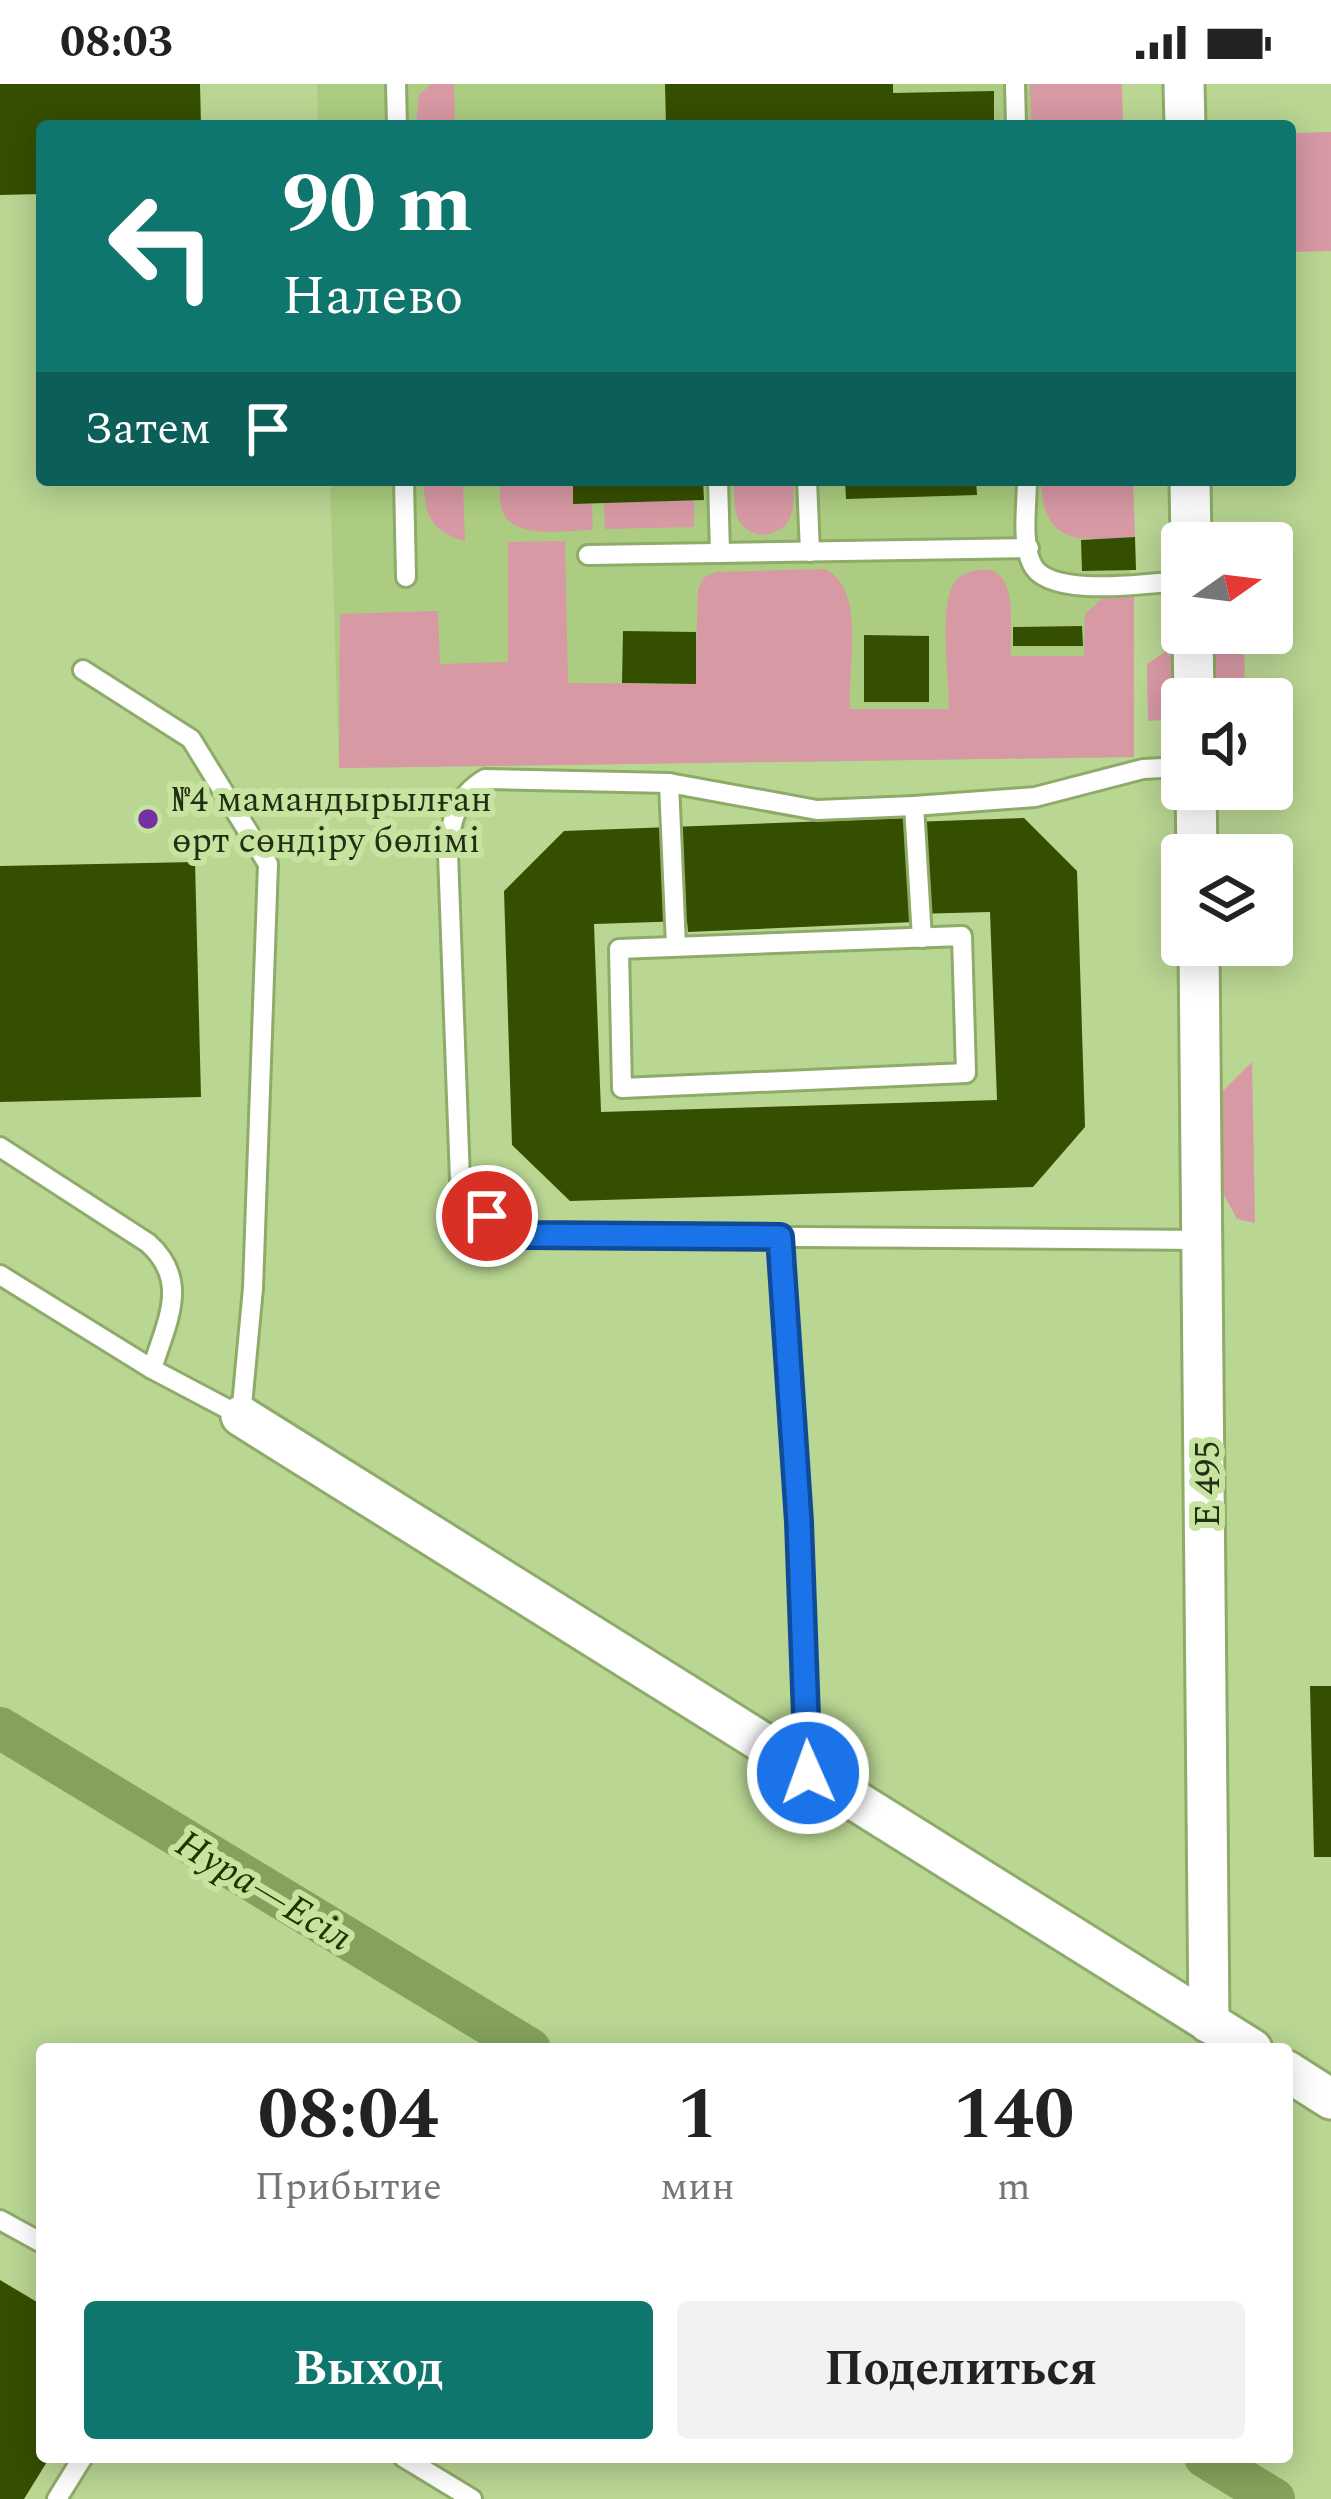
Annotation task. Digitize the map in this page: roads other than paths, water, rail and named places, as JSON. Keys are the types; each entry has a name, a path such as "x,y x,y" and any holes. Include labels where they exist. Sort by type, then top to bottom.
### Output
{"street":[{"path":"1184,84 1185,120"},
{"path":"1190,486 1191,522"},
{"name":"E 495","path":"1199,966 1209,2023"},
{"path":"241,1416 1242,2043"},
{"path":"1293,2075 1331,2099"}],"lane":[{"path":"396,84 397,120"},
{"path":"1015,84 1016,120"},
{"path":"404,486 406,577"},
{"path":"718,486 720,553"},
{"path":"807,486 810,552"},
{"path":"1027,486 1028,548 1031,563 1042,578 1057,584 1161,582"},
{"path":"587,555 1028,548"},
{"path":"0,1275 152,1370 241,1416 253,1288 268,864 191,740 83,670"},
{"path":"1161,768 1035,797 817,810 669,783 485,779 467,790 458,805 448,854 460,1180 487,1216 526,1235 1204,1240"},
{"path":"669,783 676,946"},
{"path":"914,806 922,938"},
{"path":"962,936 966,1073 622,1088 619,949 922,938 962,936"},
{"path":"0,1147 165,1258 174,1299 152,1370"},
{"path":"780,1237 799,1522 808,1773"},
{"path":"0,2220 36,2240"},
{"path":"57,2499 78,2463"},
{"path":"414,2463 472,2499"}],"waterway":[{"name":"Нура—Есіл","path":"0,1728 520,2043"},
{"name":"Нура—Есіл","path":"1215,2463 1274,2499"}],"place":[{"name":"№4 мамандырылған өрт сөндіру бөлімі","path":"148,819"}]}
